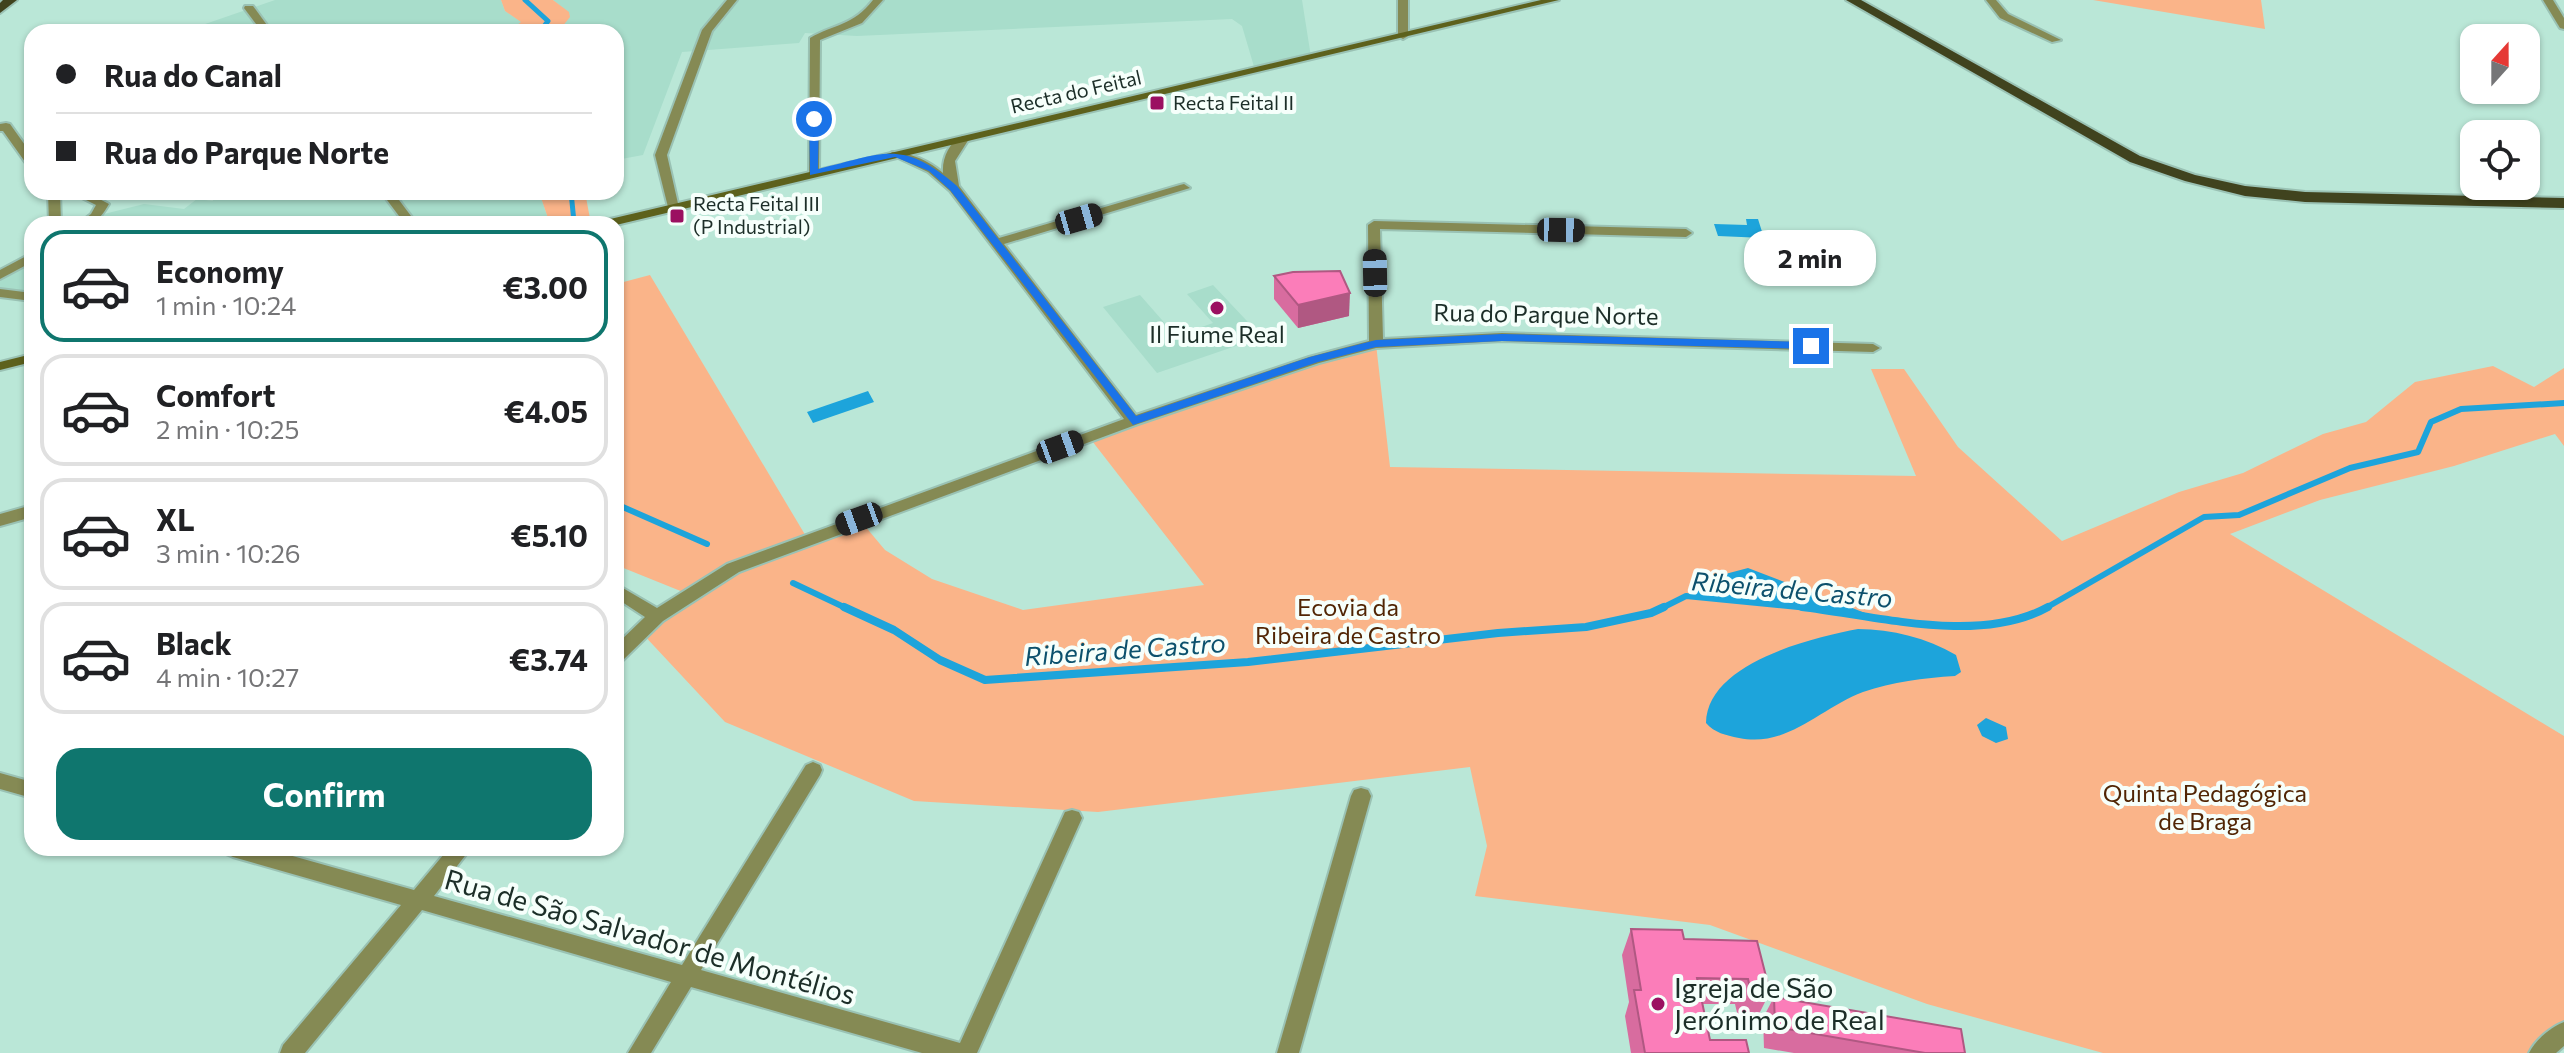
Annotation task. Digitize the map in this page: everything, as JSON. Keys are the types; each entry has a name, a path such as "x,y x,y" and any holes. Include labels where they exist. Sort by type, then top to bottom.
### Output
{"main road":[{"path":"0,9 11,0"},
{"path":"1852,0 2135,159 2190,178 2245,191 2305,197 2564,203"},
{"path":"1874,0 2104,128 2194,167 2241,179 2287,184 2564,190"}],"street":[{"path":"673,208 661,155 707,30 732,0"},
{"path":"813,173 815,38 857,24 878,0"},
{"path":"1403,0 1403,36"},
{"name":"Recta do Feital","path":"624,220 1554,0"},
{"path":"1991,0 2004,16 2056,40"},
{"path":"2548,0 2564,26"},
{"path":"249,8 261,24"},
{"path":"1,114 3,127 24,153"},
{"path":"954,188 947,166 951,152 963,139"},
{"path":"896,154 932,169 954,188 1133,421"},
{"path":"998,242 1184,188"},
{"path":"94,200 103,204 96,216"},
{"path":"1376,344 1374,225 1686,233"},
{"path":"0,275 24,262"},
{"path":"0,293 24,296"},
{"name":"Rua do Parque Norte","path":"624,648 657,616 747,562 1133,421 1314,360 1376,344 1502,337 1873,348"},
{"path":"0,366 24,360"},
{"path":"0,520 24,513"},
{"path":"624,595 657,616"},
{"path":"639,1053 813,770"},
{"path":"0,781 24,788"},
{"path":"1288,1053 1361,796"},
{"path":"966,1053 1072,818"},
{"name":"Rua de São Salvador de Montélios","path":"260,856 959,1053"},
{"path":"291,1053 454,856"},
{"path":"2540,1053 2564,1032"}],"shaded area":[{"path":"275,0 501,0 505,11 522,22 519,24 205,24"},
{"path":"553,0 1302,0 1311,57 1255,70 1242,26 1232,19 857,36 805,33 799,43 682,52 643,155 624,159 624,24 563,24 569,13"},
{"path":"196,200 542,200 547,216 96,216 144,204 184,209"},
{"path":"24,262 24,296 0,293 0,275"},
{"path":"1213,285 1262,337 1157,373 1103,307 1140,295 1176,336 1213,323 1187,294"}],"green space":[{"path":"501,0 553,0 569,12 570,17 564,24 519,24 521,22 505,11"},
{"path":"2093,0 2261,0 2265,29"},
{"path":"542,200 586,200 590,216 547,216"},
{"path":"650,275 807,538 859,519 885,550 932,579 1023,610 1204,585 1089,437 1376,344 1390,467 1916,476 1871,369 1904,369 1958,447 2062,541 2179,492 2243,473 2323,434 2366,422 2415,382 2493,366 2534,387 2564,368 2564,446 2555,434 2454,466 2320,500 2230,534 2564,736 2564,1032 2540,1053 2103,1053 1927,1004 1710,925 1475,896 1487,846 1470,767 1098,812 914,801 725,722 640,631 688,594 624,568 624,282"}],"water":[{"path":"1746,219 1758,219 1764,238 1718,236 1714,224 1747,225"},
{"path":"868,391 874,402 813,423 807,412"},
{"path":"1748,568 1873,616 1743,599 1686,596 1714,577"},
{"path":"1858,629 1896,633 1933,644 1956,655 1961,672 1955,676 1908,681 1863,692 1803,725 1773,737 1757,740 1739,738 1725,735 1706,723 1711,702 1724,684 1742,669 1790,647"},
{"path":"1986,718 2006,727 2008,739 1996,743 1982,736 1977,725"}],"building":[{"path":"1340,271 1350,293 1298,305 1274,276 1293,272"},
{"path":"1631,929 1682,930 1684,939 1757,941 1770,992 1751,992 1748,979 1697,978 1710,1040 1746,1040 1749,1053 1645,1053 1634,990 1641,990"},
{"path":"1774,997 1961,1029 1965,1053 1925,1053 1775,1027"}],"waterway":[{"name":"Ribeira de Castro","path":"525,0 548,21 546,24"},
{"name":"Ribeira de Castro","path":"572,200 573,216"},
{"name":"Ribeira de Castro","path":"2046,608 2204,517 2239,515 2350,468 2418,452 2431,422 2461,409 2564,403"},
{"name":"Ribeira de Castro","path":"624,508 707,544"},
{"name":"Ribeira de Castro","path":"793,583 848,609"},
{"name":"Ribeira de Castro","path":"1664,607 1686,596 1810,608"},
{"name":"Ribeira de Castro","path":"844,607 894,630 940,660 985,680 1248,662 1498,633 1586,627 1651,613 1664,607"},
{"name":"Ribeira de Castro","path":"1660,609 1664,607"},
{"name":"Ribeira de Castro","path":"1802,607 1810,608"},
{"name":"Ribeira de Castro","path":"1810,608 1818,609"},
{"name":"Ribeira de Castro","path":"1810,608 1928,625 1960,626 2021,618 2046,608"}],"place":[{"name":"Recta Feital II","path":"1157,103"},
{"name":"Recta Feital III (P Industrial)","path":"677,216"},
{"name":"Il Fiume Real","path":"1217,308"},
{"name":"Igreja de São Jerónimo de Real","path":"1658,1004"}],"route":[{"path":"814,119 813,173 896,154 932,169 954,188 1133,421 1314,360 1376,344 1502,337 1811,346"}],"park label":[{"name":"Ecovia da Ribeira de Castro","path":"1348,622"},
{"name":"Quinta Pedagógica de Braga","path":"2205,808"}]}
